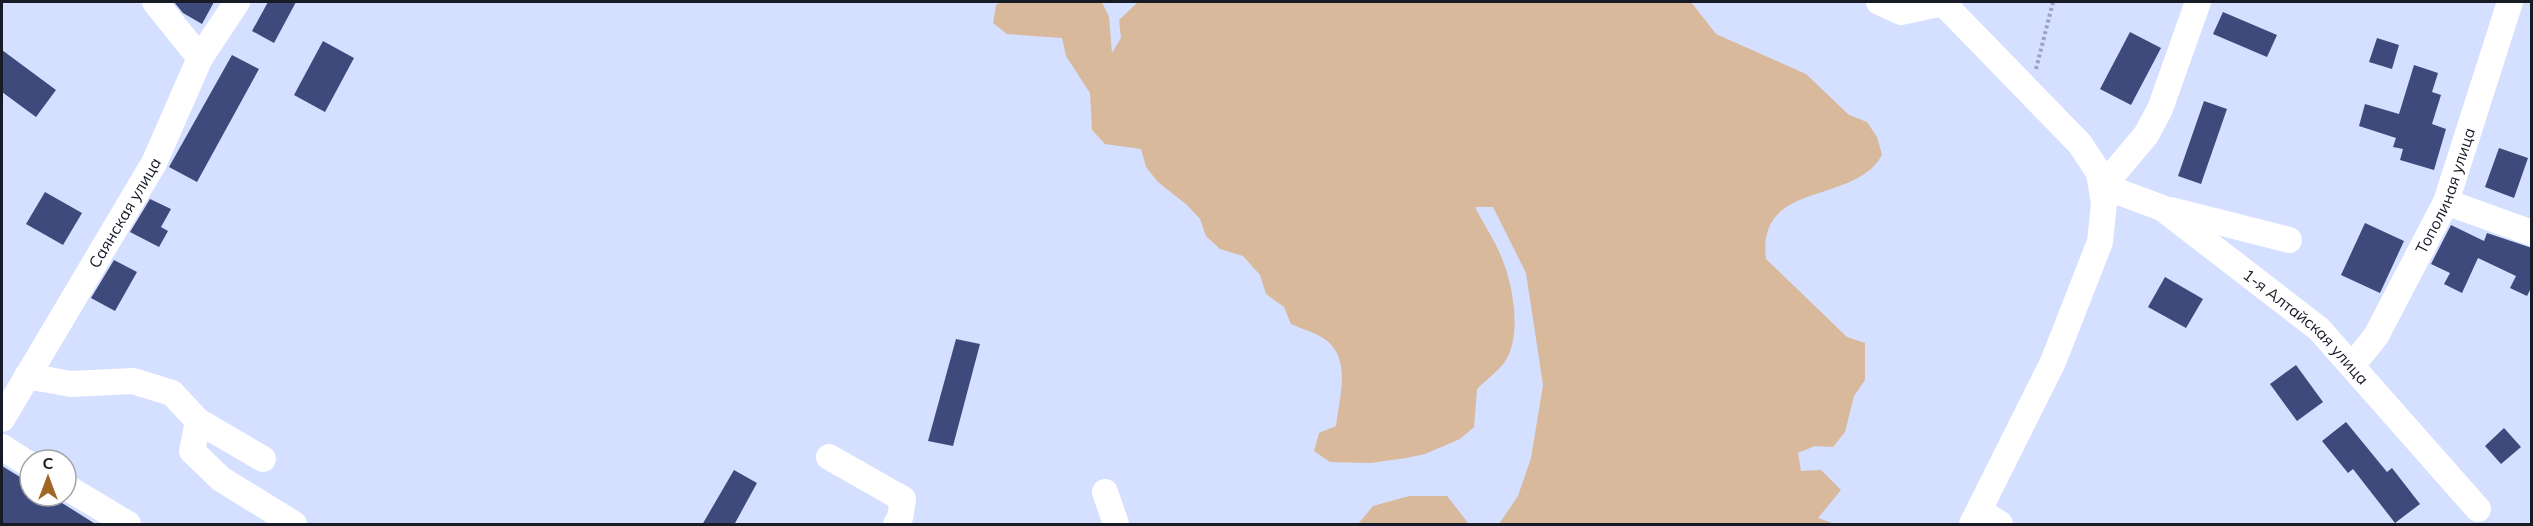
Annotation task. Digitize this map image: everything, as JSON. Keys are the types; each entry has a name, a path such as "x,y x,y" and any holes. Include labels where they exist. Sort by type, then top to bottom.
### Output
{"street":[{"path":"155,2 200,58"},
{"name":"Саянская улица","path":"2,419 154,163 200,58 237,2"},
{"path":"1879,2 1901,12 1943,2 2080,144 2093,162 2103,186 2103,223 2093,261 2053,362 1984,520"},
{"path":"2103,186 2146,135 2160,109 2198,2"},
{"name":"Тополиная улица","path":"2352,366 2376,336 2446,202 2510,2"},
{"name":"1-я Алтайская улица","path":"2103,186 2162,208 2319,329 2478,509"},
{"path":"2446,202 2532,233"},
{"path":"2162,208 2289,240"},
{"path":"27,376 71,384 133,381 172,393 198,421 262,459"},
{"path":"198,421 192,452 221,479 294,525"},
{"path":"2,447 18,457"},
{"path":"830,456 903,499 900,518 896,525"},
{"path":"1105,492 1116,525"},
{"path":"78,494 128,525"}],"path":[{"path":"2031,94 2053,2"}],"shaded area":[{"path":"1001,2 1102,2 1109,17 1112,53 1121,38 1119,20 1138,2 1691,2 1716,34 1806,74 1849,115 1867,122 1877,137 1882,155 1869,171 1851,182 1791,204 1776,216 1767,234 1766,259 1847,337 1865,343 1865,380 1854,396 1845,432 1833,447 1815,446 1798,453 1801,471 1821,470 1841,490 1818,518 1835,524 1499,524 1518,496 1531,458 1543,385 1526,273 1493,207 1475,207 1501,256 1512,295 1515,325 1510,352 1504,363 1477,389 1474,427 1460,439 1425,454 1370,463 1330,462 1314,451 1319,433 1336,426 1342,380 1339,358 1334,348 1314,333 1291,324 1284,307 1266,294 1260,275 1243,256 1220,249 1206,236 1200,219 1187,205 1158,182 1146,167 1141,149 1105,144 1092,130 1090,93 1066,56 1062,38 1007,34 993,23 996,5"},
{"path":"1409,496 1447,496 1469,524 1358,524 1373,506"}],"building":[{"path":"174,2 214,2 202,24 183,13"},
{"path":"268,2 296,2 274,43 252,31"},
{"path":"2223,12 2277,35 2267,57 2213,34"},
{"path":"2130,32 2161,48 2131,105 2100,89"},
{"path":"2377,38 2399,45 2392,69 2369,62"},
{"path":"323,41 354,58 325,112 294,95"},
{"path":"2,50 56,90 36,117 2,92"},
{"path":"232,55 259,69 197,182 169,167"},
{"path":"2414,65 2438,73 2432,92 2441,95 2432,124 2446,129 2434,170 2400,160 2403,149 2393,147 2396,138 2359,126 2365,104 2399,114"},
{"path":"2204,101 2227,109 2201,184 2178,176"},
{"path":"2499,148 2528,158 2514,198 2485,187"},
{"path":"45,192 82,213 63,245 26,224"},
{"path":"150,199 171,209 161,227 168,231 159,247 130,232"},
{"path":"2365,223 2404,241 2380,293 2341,275"},
{"path":"2451,225 2484,241 2487,233 2532,248 2532,286 2527,296 2510,288 2516,276 2478,258 2462,293 2444,284 2450,273 2431,264"},
{"path":"114,260 137,272 115,311 91,298"},
{"path":"2165,277 2203,299 2186,328 2148,307"},
{"path":"956,339 980,344 953,446 928,441"},
{"path":"2296,365 2323,402 2297,421 2270,384"},
{"path":"2346,422 2387,472 2392,468 2420,504 2395,523 2353,469 2348,473 2322,441"},
{"path":"2504,428 2521,447 2501,464 2485,446"},
{"path":"2,466 18,476 18,508 70,508 97,525 2,525"},
{"path":"734,470 757,483 734,525 702,525"}]}
